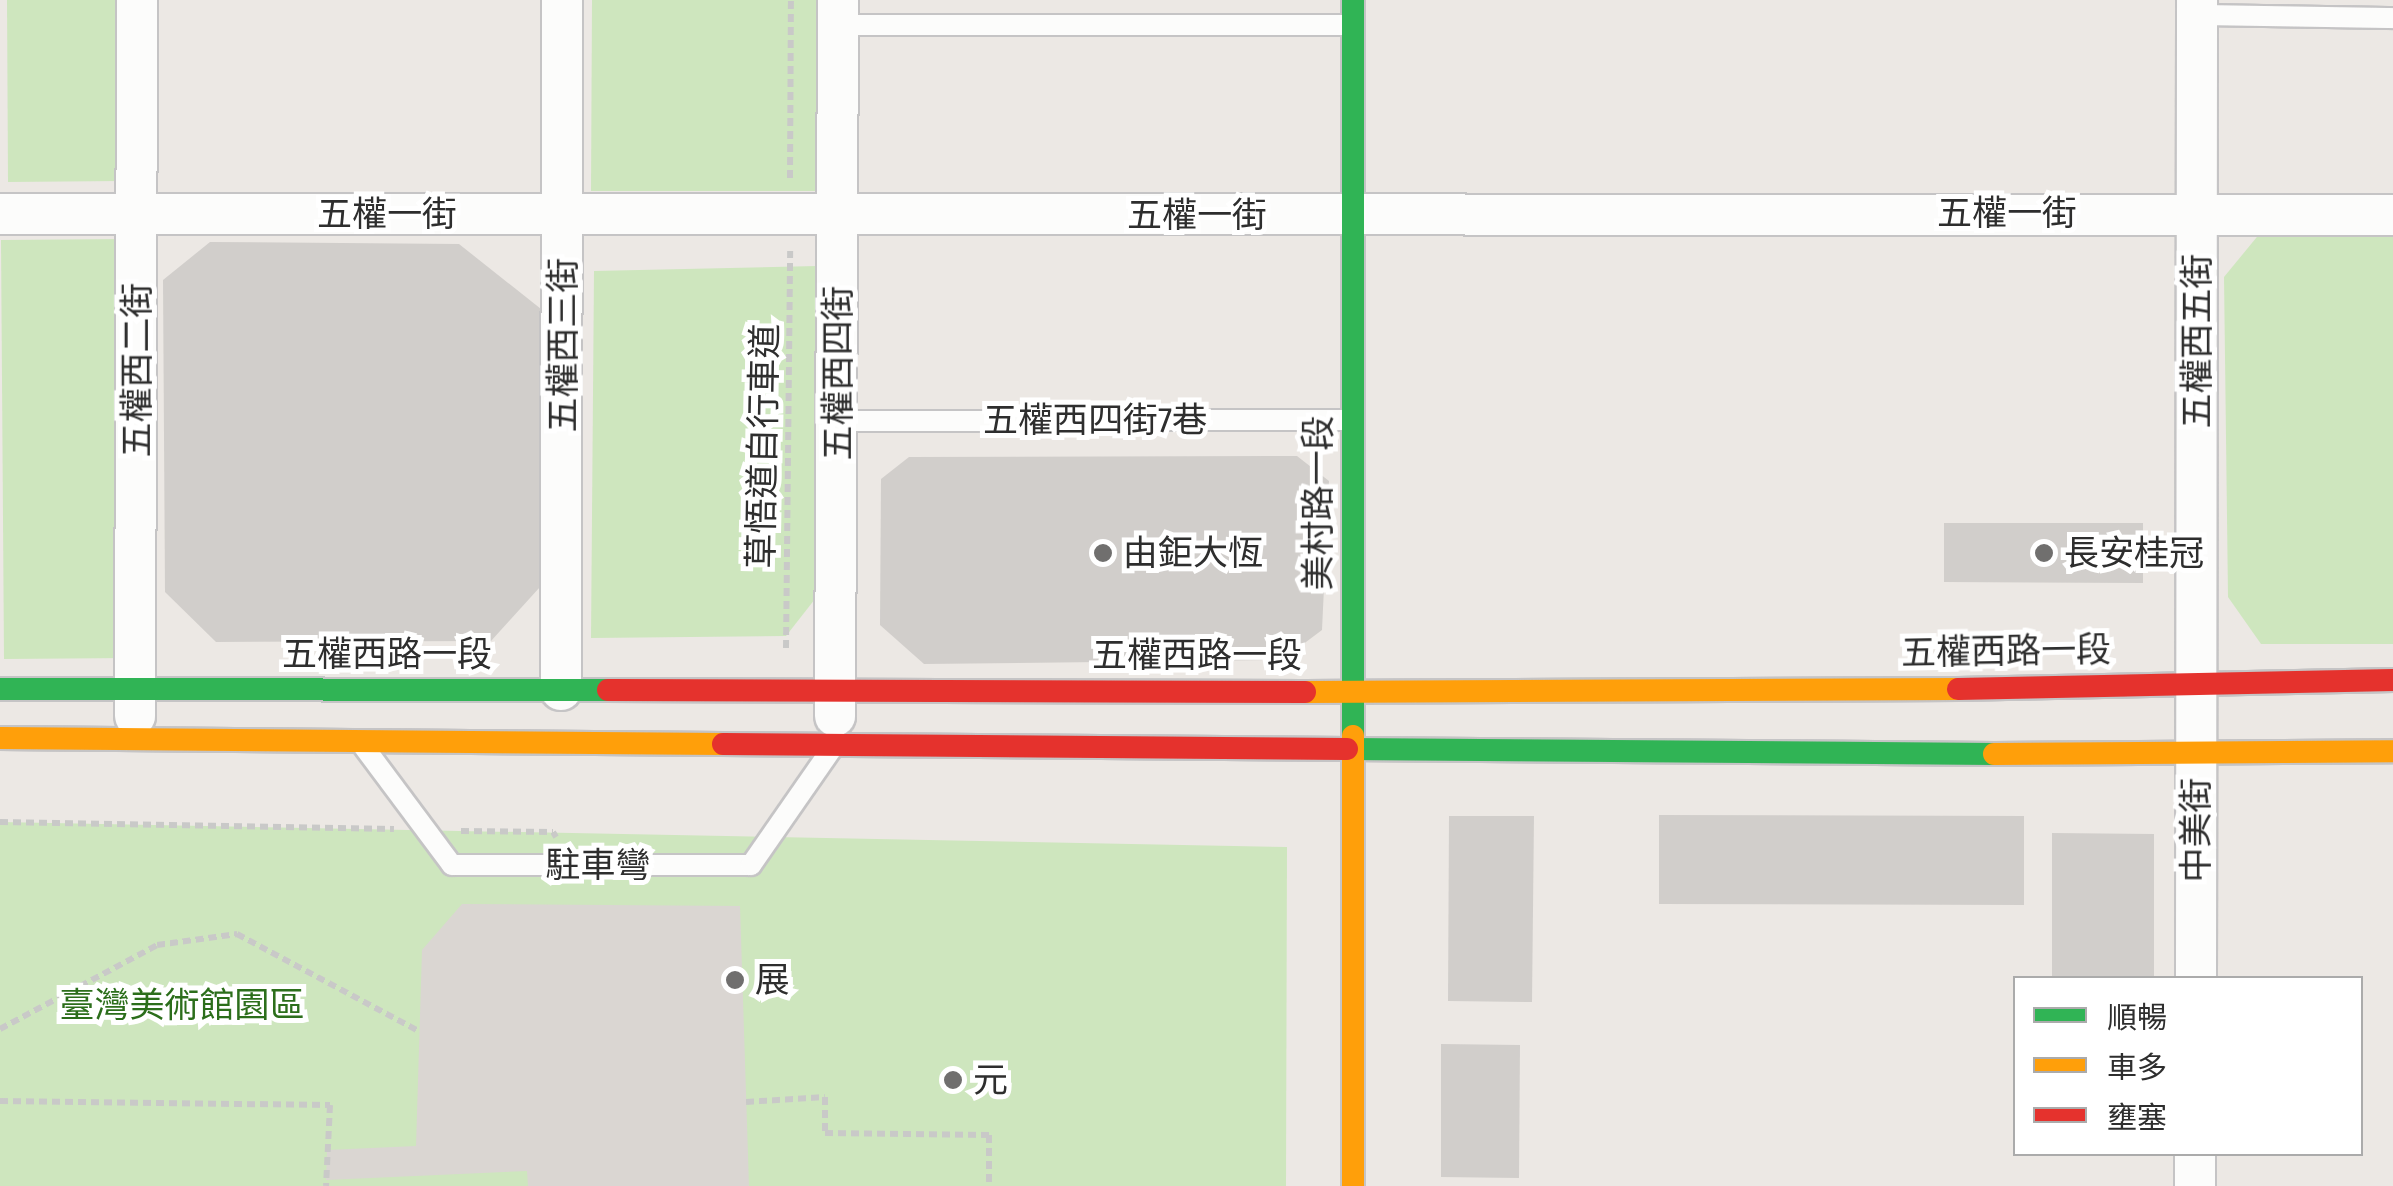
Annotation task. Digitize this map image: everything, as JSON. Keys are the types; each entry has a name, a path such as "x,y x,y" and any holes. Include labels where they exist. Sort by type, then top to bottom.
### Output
{"main road":[{"name":"美村路一段","path":"1353,0 1354,1186"},
{"name":"五權西路一段","path":"0,689 1748,693 2393,680"},
{"path":"0,738 1354,746 2196,756 2393,751"}],"street":[{"name":"五權西二街","path":"135,740 137,0"},
{"name":"五權西三街","path":"560,690 562,0"},
{"name":"五權西五街","path":"2197,8 2197,682"},
{"name":"五權西四街","path":"834,745 838,12"},
{"name":"五權一街","path":"0,214 2393,215"},
{"name":"中美街","path":"2196,976 2197,682"},
{"path":"2195,1156 2195,1186"}],"lane":[{"path":"2197,8 2393,18"},
{"path":"838,12 1354,25"},
{"name":"五權西四街7巷","path":"838,421 1352,420"},
{"name":"駐車彎","path":"360,741 452,865 750,865 834,745"}],"path":[{"path":"790,0 790,190"},
{"name":"草悟道自行車道","path":"786,636 790,256"},
{"path":"0,1029 157,945 237,934 419,1032"},
{"path":"746,1102 825,1097 825,1134 989,1134 989,1186"},
{"path":"0,1101 330,1105 326,1186"}],"green space":[{"path":"7,0 121,0 122,181 8,182"},
{"path":"592,0 816,0 816,191 591,191"},
{"path":"2261,232 2393,233 2393,644 2261,644 2228,597 2224,277"},
{"path":"129,239 131,658 4,659 1,240"},
{"path":"817,266 815,599 786,636 591,638 594,271"},
{"name":"臺灣美術館園區","path":"0,822 1287,847 1286,1186 0,1186"}],"shaded area":[{"path":"462,904 740,906 749,1186 528,1186 527,1171 326,1180 327,1150 416,1146 422,950"}],"building":[{"path":"210,242 459,244 541,309 540,587 491,641 216,642 165,592 163,280"},
{"name":"由鉅大恆","path":"1297,456 1329,481 1322,630 1282,660 924,664 880,625 881,479 909,457"},
{"name":"長安桂冠","path":"1944,523 2143,523 2143,583 1944,582"},
{"path":"1659,815 2024,816 2024,905 1659,904"},
{"path":"1449,816 1534,816 1532,1002 1448,1001"},
{"path":"2052,833 2154,834 2154,976 2052,976"},
{"path":"1441,1044 1520,1045 1519,1178 1441,1177"}],"traffic: fast":[{"path":"1353,0 1353,736"},
{"path":"0,689 608,690"},
{"path":"1347,749 1994,754"}],"traffic: slow":[{"path":"1305,692 1958,689"},
{"path":"1353,736 1353,1186"},
{"path":"0,738 723,744"},
{"path":"1994,754 2393,751"}],"traffic: jam":[{"path":"1958,689 2393,680"},
{"path":"608,690 1305,692"},
{"path":"723,744 1347,749"}],"place":[{"name":"由鉅大恆","path":"1103,553"},
{"name":"長安桂冠","path":"2044,553"},
{"name":"展","path":"735,980"},
{"name":"元","path":"953,1080"}]}
